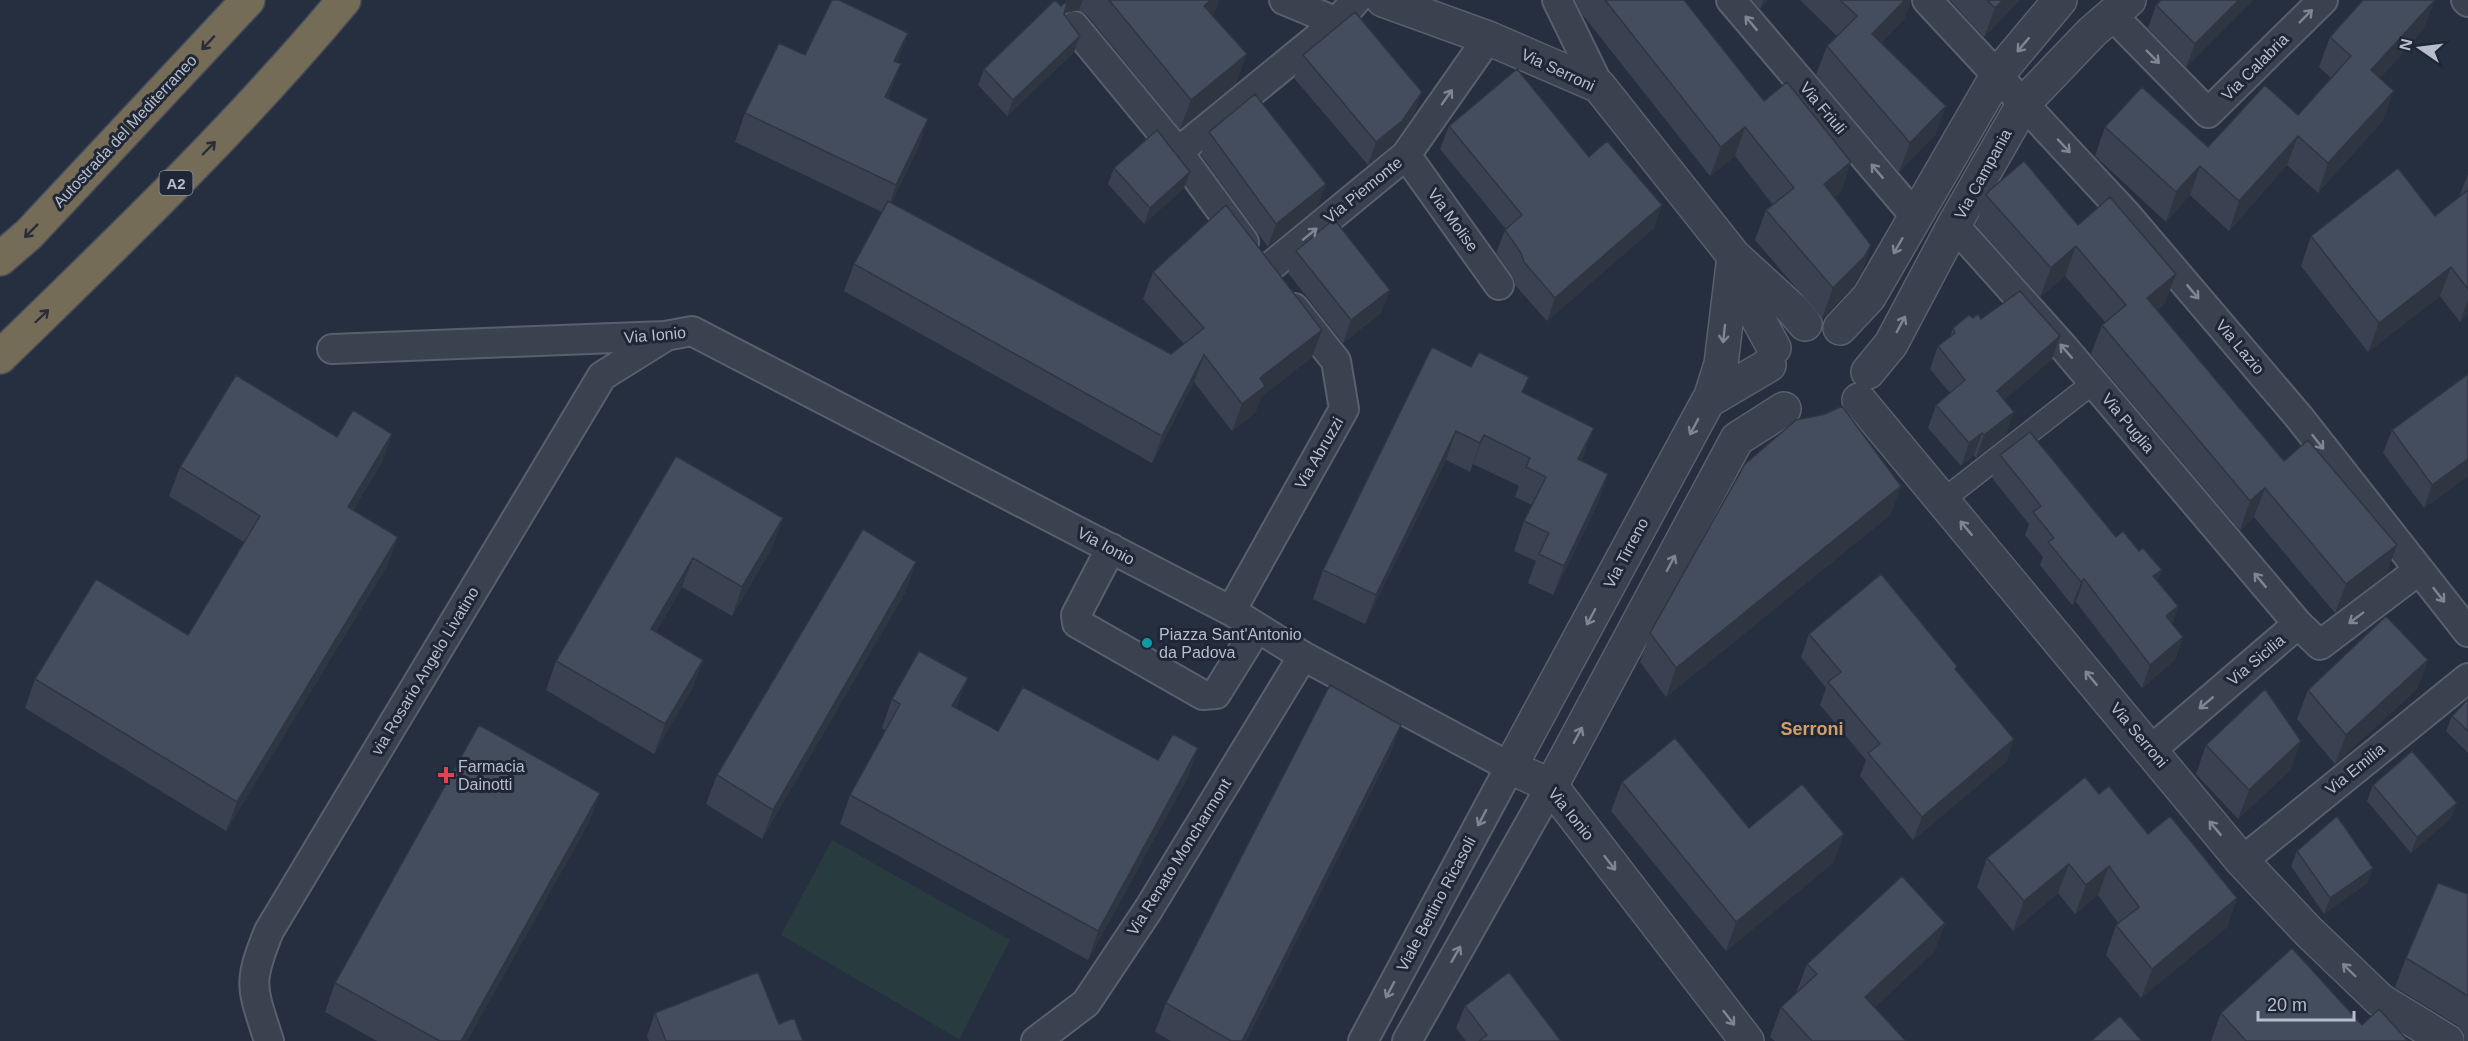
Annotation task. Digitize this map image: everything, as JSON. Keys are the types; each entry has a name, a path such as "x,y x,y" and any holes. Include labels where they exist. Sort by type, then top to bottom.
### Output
{"highway":[{"name":"Autostrada del Mediterraneo","path":"0,260 29,234 248,0"},
{"name":"A2","path":"0,357 152,208 299,54 344,0"}],"street":[{"path":"1284,0 1338,22"},
{"path":"1178,153 1338,22 1356,0"},
{"name":"Via Serroni","path":"1383,0 1488,38 1599,86 1734,256 1794,310 1805,324"},
{"path":"1557,0 1599,86"},
{"name":"Via Friuli","path":"1731,0 1915,216"},
{"name":"Via Lazio","path":"1928,0 2126,214 2291,408 2468,632"},
{"path":"1840,328 1869,297 1998,74 2060,0"},
{"name":"Via Calabria","path":"2120,8 2208,112 2323,0"},
{"name":"Via Campania","path":"1831,404 1891,345 1954,225 2024,103 2092,32 2120,8"},
{"name":"Via Abruzzi","path":"1074,26 1178,153 1264,271 1336,361 1344,408 1231,611"},
{"name":"Via Piemonte","path":"1264,271 1406,155 1488,38"},
{"name":"Via Molise","path":"1406,155 1499,285"},
{"name":"Via Puglia","path":"1954,225 2093,383 2298,624"},
{"name":"Via Serroni","path":"1734,256 1738,282 1771,357"},
{"name":"Via Tirreno","path":"1510,767 1710,399 1721,364 1734,256"},
{"path":"1407,1041 1551,786 1737,439 1831,404 1862,349 1851,336 1840,328 1816,322 1805,324 1784,336 1771,357 1710,399"},
{"name":"Via Ionio","path":"332,349 665,336 692,331 1231,611 1303,656 1510,767 1551,786 1747,1041"},
{"name":"via Rosario Angelo Livatino","path":"269,1041 252,990 255,966 269,931 602,376 665,336"},
{"path":"1771,357 1770,386 1831,404"},
{"path":"1943,500 2093,383"},
{"name":"Via Serroni","path":"1831,404 1943,500 2242,861 2308,931 2380,1000 2446,1041"},
{"path":"1111,548 1076,615 1077,623 1203,695 1216,694 1257,628"},
{"name":"Via Sicilia","path":"2151,750 2298,624 2320,645 2419,570"},
{"name":"Via Renato Moncharmont","path":"1036,1041 1086,1003 1148,910 1303,656"},
{"name":"Via Emilia","path":"2242,861 2468,678"},
{"name":"Viale Bettino Ricasoli","path":"1363,1041 1510,767"}],"green space":[{"path":"832,840 1010,940 959,1039 781,935"}],"building":[{"path":"832,0 839,0 908,33 894,61 901,64 885,97 928,119 896,185 745,113 779,43 805,55"},
{"path":"1055,0 1061,6 1068,0 1064,14 1080,36 1013,100 984,69"},
{"path":"1109,0 1211,0 1204,6 1247,54 1191,100"},
{"path":"1605,0 1684,0 1764,101 1787,82 1851,162 1824,184 1871,245 1864,257 1833,288 1766,210 1794,188 1745,127 1721,147"},
{"path":"1840,0 1905,0 1872,34 1946,106 1910,143 1827,46 1857,16"},
{"path":"1987,0 2003,0 1995,8"},
{"path":"2161,0 2239,0 2195,44 2156,5"},
{"path":"2363,0 2435,0 2371,70 2394,91 2328,163 2298,136 2239,201 2200,166 2176,192 2105,127 2142,87 2208,147 2265,85 2298,115 2351,56 2330,37"},
{"path":"1355,12 1422,92 1402,121 1376,142 1303,55"},
{"path":"1517,69 1589,157 1607,141 1662,205 1555,298 1524,262 1521,253 1505,230 1522,215 1449,126"},
{"path":"1255,94 1326,184 1276,224 1209,132"},
{"path":"1157,130 1190,172 1150,208 1114,168"},
{"path":"2024,161 2078,225 2110,197 2176,274 2147,298 2284,461 2308,440 2397,545 2346,584 2265,488 2250,501 2102,325 2126,305 2076,246 2051,268 1986,195"},
{"path":"2398,168 2435,216 2468,190 2468,289 2451,267 2379,323 2311,236"},
{"path":"888,201 1171,354 1204,328 1153,272 1226,205 1322,330 1260,378 1265,386 1242,404 1204,355 1162,436 854,264"},
{"path":"1334,219 1390,290 1351,320 1296,251"},
{"path":"2020,291 2060,336 1997,391 2014,412 1984,435 1982,433 1969,443 1936,405 1965,380 1938,346 1955,333 1953,328 1969,315 1973,318 1978,314 1981,319"},
{"path":"1432,347 1471,367 1479,352 1529,377 1522,392 1594,428 1578,459 1608,474 1564,566 1539,554 1549,533 1524,521 1546,477 1526,467 1530,458 1484,435 1480,443 1456,431 1376,595 1323,570"},
{"path":"2468,374 2468,459 2432,485 2392,430"},
{"path":"236,375 337,437 353,410 392,434 348,507 398,537 237,802 35,679 96,579 188,635 260,516 180,467"},
{"path":"1842,406 1901,486 1676,668 1650,633 1745,464 1796,420 1825,414"},
{"path":"2030,432 2116,537 2123,531 2139,551 2143,548 2162,570 2153,576 2178,606 2166,616 2183,637 2150,665 2084,579 2081,582 2048,542 2054,538 2033,512 2041,506 2000,455"},
{"path":"676,456 783,518 742,587 693,558 651,629 703,660 665,724 556,661"},
{"path":"863,529 916,562 773,810 717,775"},
{"path":"1881,574 1957,666 1955,669 2014,739 1922,817 1868,753 1880,744 1828,682 1841,672 1809,634"},
{"path":"2386,616 2428,660 2346,735 2308,690"},
{"path":"919,651 968,678 952,706 998,731 1023,687 1158,760 1173,734 1198,748 1098,931 850,795 900,704 892,699"},
{"path":"1330,685 1401,725 1242,1041 1231,1041 1166,1003"},
{"path":"2265,689 2301,741 2249,790 2206,745"},
{"path":"2468,699 2468,731 2452,716"},
{"path":"479,725 600,793 461,1041 440,1041 335,983"},
{"path":"1675,738 1749,828 1802,784 1844,834 1736,922 1622,782"},
{"path":"2412,751 2457,803 2417,837 2373,785"},
{"path":"2085,777 2099,794 2109,786 2148,834 2170,816 2237,898 2152,969 2116,925 2139,907 2109,866 2086,885 2069,864 2024,901 1987,858"},
{"path":"2337,816 2373,868 2330,898 2297,851"},
{"path":"1902,876 1945,923 1865,997 1906,1041 1812,1041 1781,1007 1817,974 1807,964"},
{"path":"2438,883 2468,894 2468,996 2406,958"},
{"path":"2292,948 2362,1025 2379,1009 2408,1041 2246,1041 2221,1013"},
{"path":"758,972 779,1024 794,1018 803,1041 666,1041 655,1013"},
{"path":"1509,972 1561,1041 1479,1041 1487,1035 1465,1006"},
{"path":"2120,1016 2142,1041 2091,1041"}],"place":[{"name":"Piazza Sant'Antonio da Padova","path":"1147,643"},
{"name":"Farmacia Dainotti","path":"446,775"}],"district":[{"name":"Serroni","path":"1812,729"}]}
